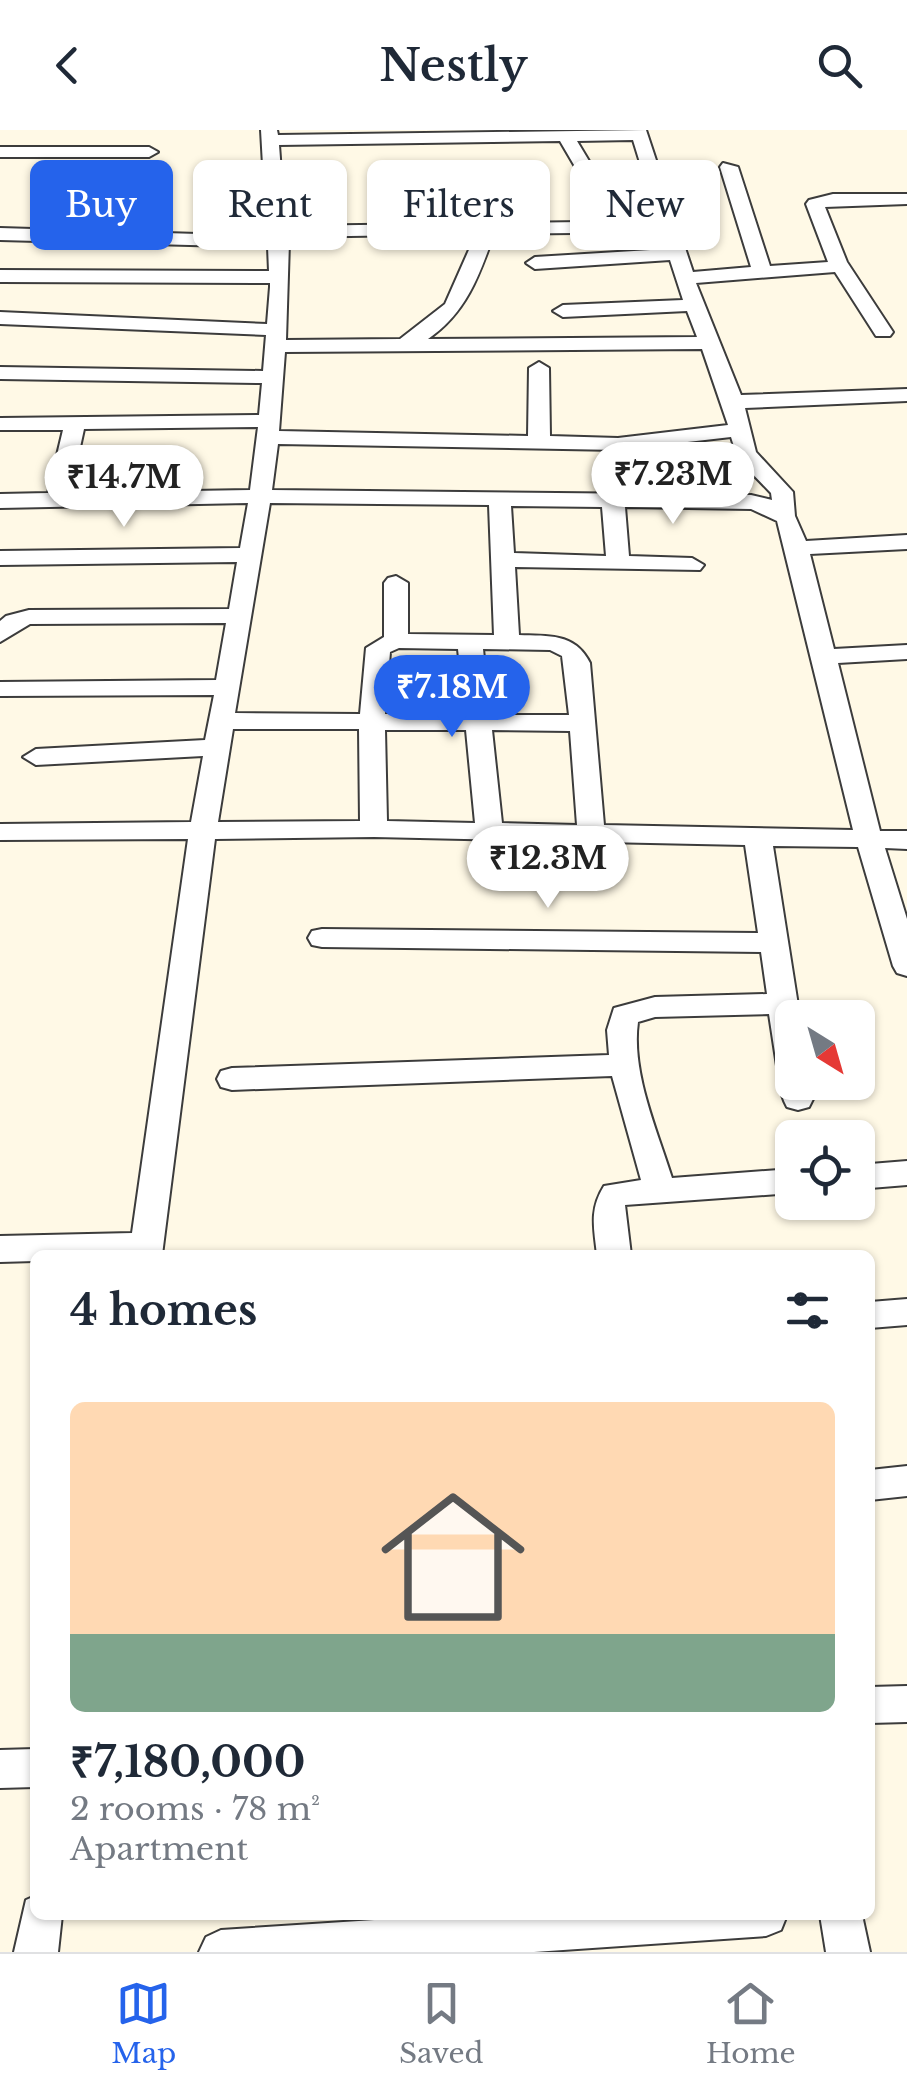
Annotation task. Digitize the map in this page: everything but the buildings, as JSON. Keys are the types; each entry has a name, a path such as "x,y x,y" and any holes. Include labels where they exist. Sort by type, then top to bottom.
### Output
{"street":[{"path":"272,160 270,135 566,137 639,133 647,160"},
{"path":"2,157 16,134"},
{"path":"566,137 579,160"},
{"path":"2,157 149,152"},
{"path":"729,167 763,274"},
{"path":"883,332 838,262 815,204 833,200 907,199"},
{"path":"0,234 193,236"},
{"path":"0,1250 146,1250 203,829 268,429 277,338 279,250"},
{"path":"402,346 438,325 457,305 479,250"},
{"path":"676,250 752,464 782,492 869,839 907,966"},
{"path":"536,263 677,254"},
{"path":"685,278 823,270 834,268 838,262"},
{"path":"0,276 280,277"},
{"path":"562,311 694,306"},
{"path":"0,318 402,346 711,343"},
{"path":"539,368 539,442"},
{"path":"0,373 272,377"},
{"path":"733,402 907,395"},
{"path":"0,424 75,423 636,443 740,430"},
{"path":"58,499 75,423"},
{"path":"0,501 258,496 751,502 773,506 786,515"},
{"path":"500,499 507,644"},
{"path":"613,500 618,563"},
{"path":"796,548 907,542"},
{"path":"0,558 249,555"},
{"path":"503,560 692,564"},
{"path":"396,583 396,641"},
{"path":"0,634 14,621 29,617 240,616"},
{"path":"374,829 372,720 378,648 396,641 554,644 572,651 578,663 591,834"},
{"path":"470,644 489,831"},
{"path":"823,657 907,652"},
{"path":"0,689 228,687"},
{"path":"223,720 582,723"},
{"path":"36,757 218,747"},
{"path":"0,832 374,829 907,840"},
{"path":"758,838 782,1000"},
{"path":"322,938 774,943"},
{"path":"660,1190 626,1066 620,1026 624,1015 638,1009 775,1004"},
{"path":"232,1079 626,1066"},
{"path":"875,1176 907,1174"},
{"path":"613,1250 608,1206 611,1196 775,1182"},
{"path":"875,1314 907,1312"},
{"path":"875,1484 907,1480"},
{"path":"875,1705 907,1704"},
{"path":"0,1768 30,1768"},
{"path":"36,1952 40,1920"},
{"path":"221,1952 692,1920"},
{"path":"842,1920 848,1952"}]}
